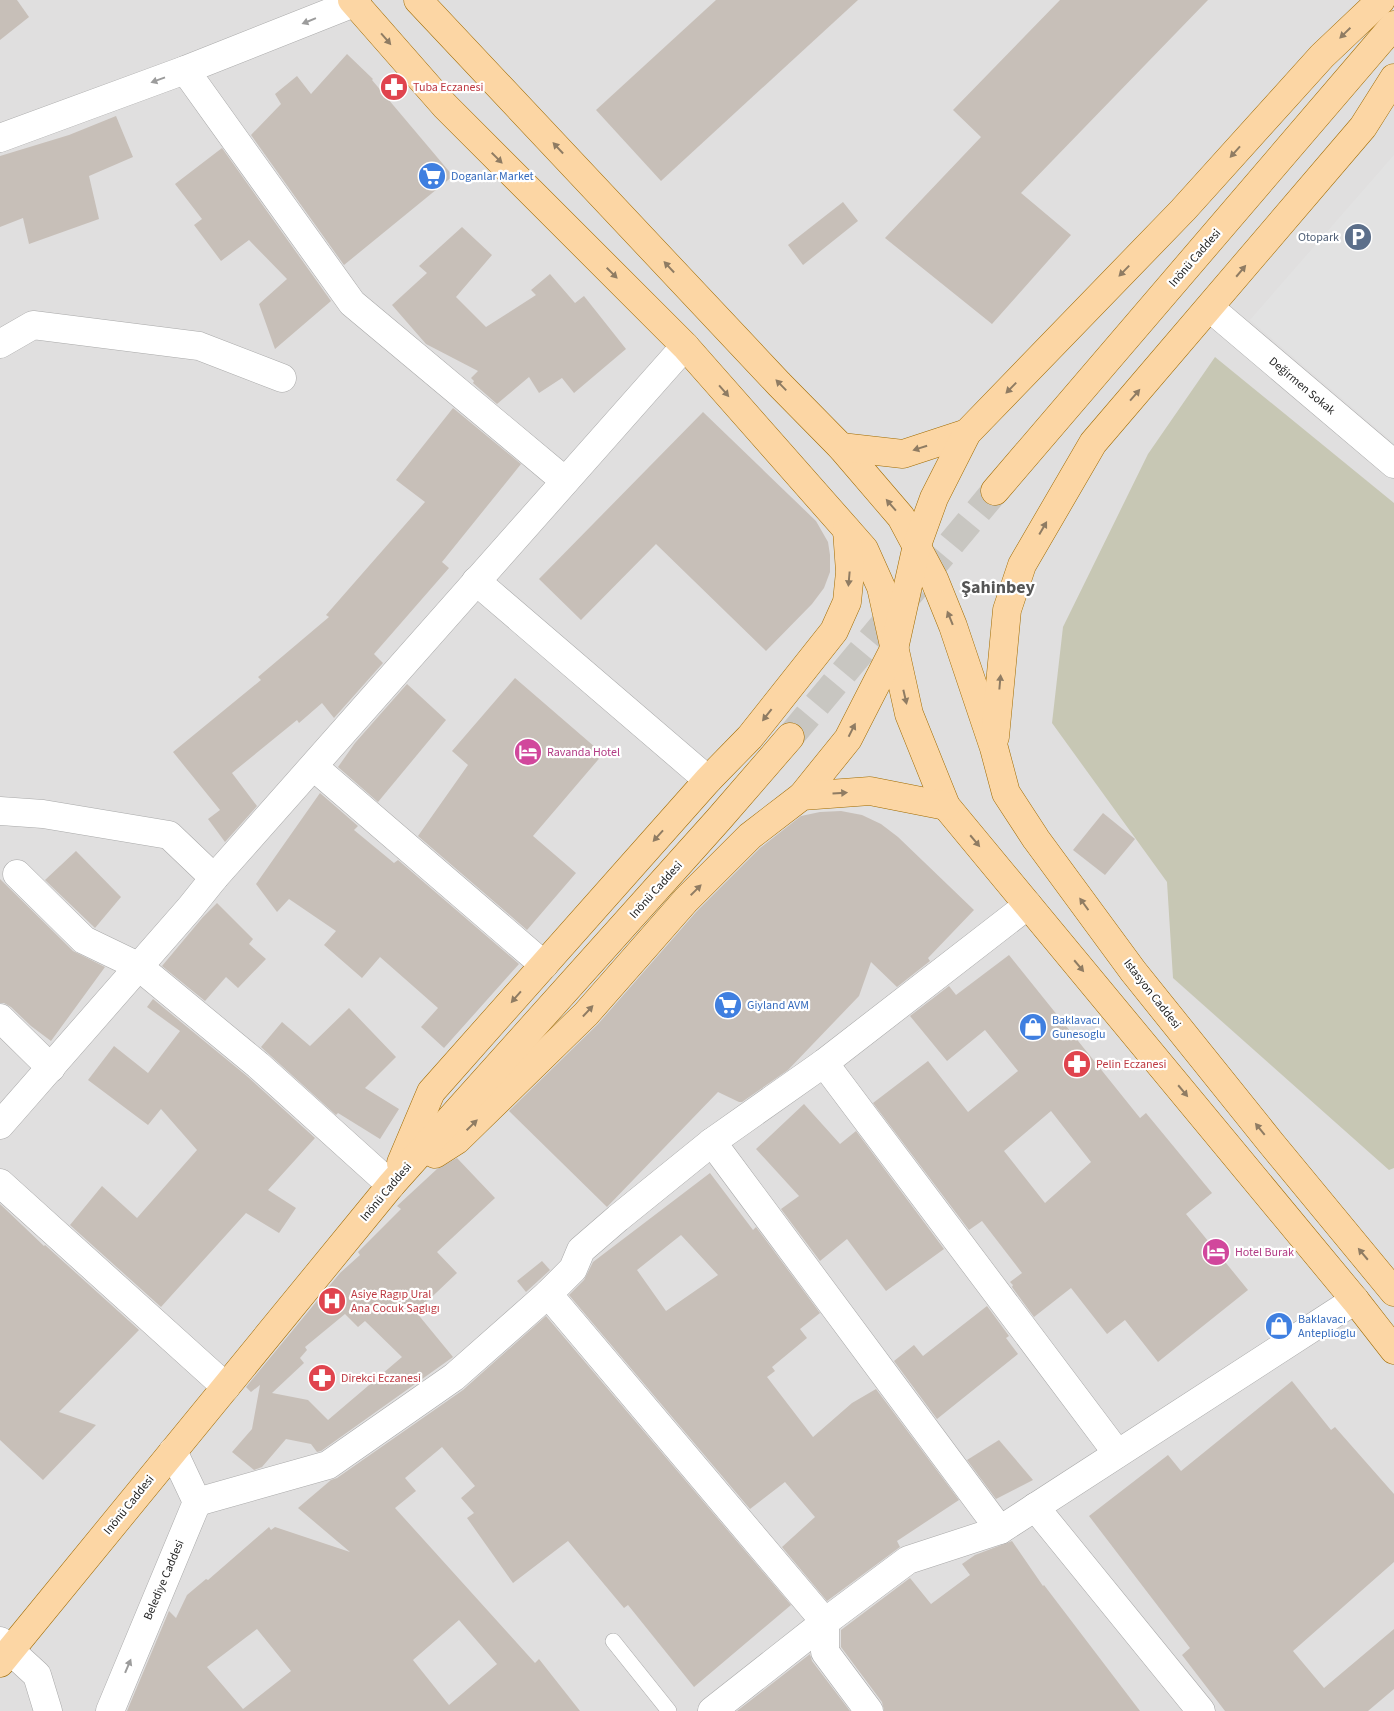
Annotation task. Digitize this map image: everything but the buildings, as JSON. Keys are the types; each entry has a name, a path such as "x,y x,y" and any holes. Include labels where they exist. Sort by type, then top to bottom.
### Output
{"main road":[{"name":"Istasyon Caddesi","path":"418,0 779,384 841,447 901,517 934,579 966,664 994,748 1006,793 1036,839 1134,971 1271,1143 1394,1292"},
{"path":"391,1185 456,1140 586,1014 686,900 750,836 802,796 848,739 894,649 917,546 934,498 967,433 1183,210 1322,56 1381,0"},
{"path":"354,1 445,106 686,346 864,549 881,587 909,714 946,806 1355,1300 1394,1350"},
{"name":"Inönü Caddesi","path":"996,491 1394,26"},
{"path":"994,748 1007,610 1022,565 1093,444 1363,127 1394,78"},
{"path":"841,447 903,454 967,433"},
{"path":"391,1185 431,1092 708,780 750,737 834,631 847,602 850,572 847,530"},
{"name":"Inönü Caddesi","path":"3,1652 173,1451 391,1185 719,819 790,737"},
{"path":"802,796 870,791 946,806"}],"street":[{"path":"0,138 185,70 354,1"},
{"path":"185,70 352,303 565,481"},
{"name":"Değirmen Sokak","path":"1210,308 1394,464"},
{"path":"0,344 33,326 199,346 282,378"},
{"path":"0,1125 190,908 214,878 686,346"},
{"path":"476,581 708,780"},
{"path":"314,766 544,965"},
{"path":"0,811 43,814 170,835 214,878"},
{"path":"17,874 84,940 138,966 258,1066 391,1185"},
{"path":"173,1451 197,1502 328,1465 454,1377 548,1294 573,1269 581,1250 712,1142 824,1063 1028,905"},
{"path":"0,1018 51,1068"},
{"path":"824,1063 1117,1453"},
{"path":"712,1142 1000,1530"},
{"path":"0,1183 226,1387"},
{"path":"548,1294 825,1622 825,1652 869,1711"},
{"path":"712,1711 825,1622 908,1560 1000,1530 1355,1300"},
{"name":"Belediye Caddesi","path":"110,1711 197,1502"},
{"path":"1035,1507 1201,1711"},
{"path":"3,1652 37,1675 48,1711"}],"lane":[{"path":"613,1641 669,1711"}],"shaded area":[{"path":"0,0 1394,0 1394,1711 0,1711"},
{"name":"Otopark","path":"1394,155 1394,443 1250,320"},
{"path":"1215,357 1394,503 1394,1168 1389,1170 1173,978 1167,882 1052,723 1063,627 1148,454"}],"tunnel":[{"path":"790,737 995,491"}],"place":[{"name":"Tuba Eczanesi","path":"394,87"},
{"name":"Doganlar Market","path":"432,176"},
{"name":"Otopark","path":"1358,237"},
{"name":"Ravanda Hotel","path":"528,752"},
{"name":"Giyland AVM","path":"728,1005"},
{"name":"Baklavacı Gunesoglu","path":"1033,1027"},
{"name":"Pelin Eczanesi","path":"1077,1064"},
{"name":"Hotel Burak","path":"1216,1252"},
{"name":"Asiye Ragıp Ural Ana Cocuk Saglıgı","path":"332,1301"},
{"name":"Baklavacı Anteplioglu","path":"1279,1326"},
{"name":"Direkci Eczanesi","path":"322,1378"}],"district":[{"name":"Şahinbey","path":"998,587"}]}
